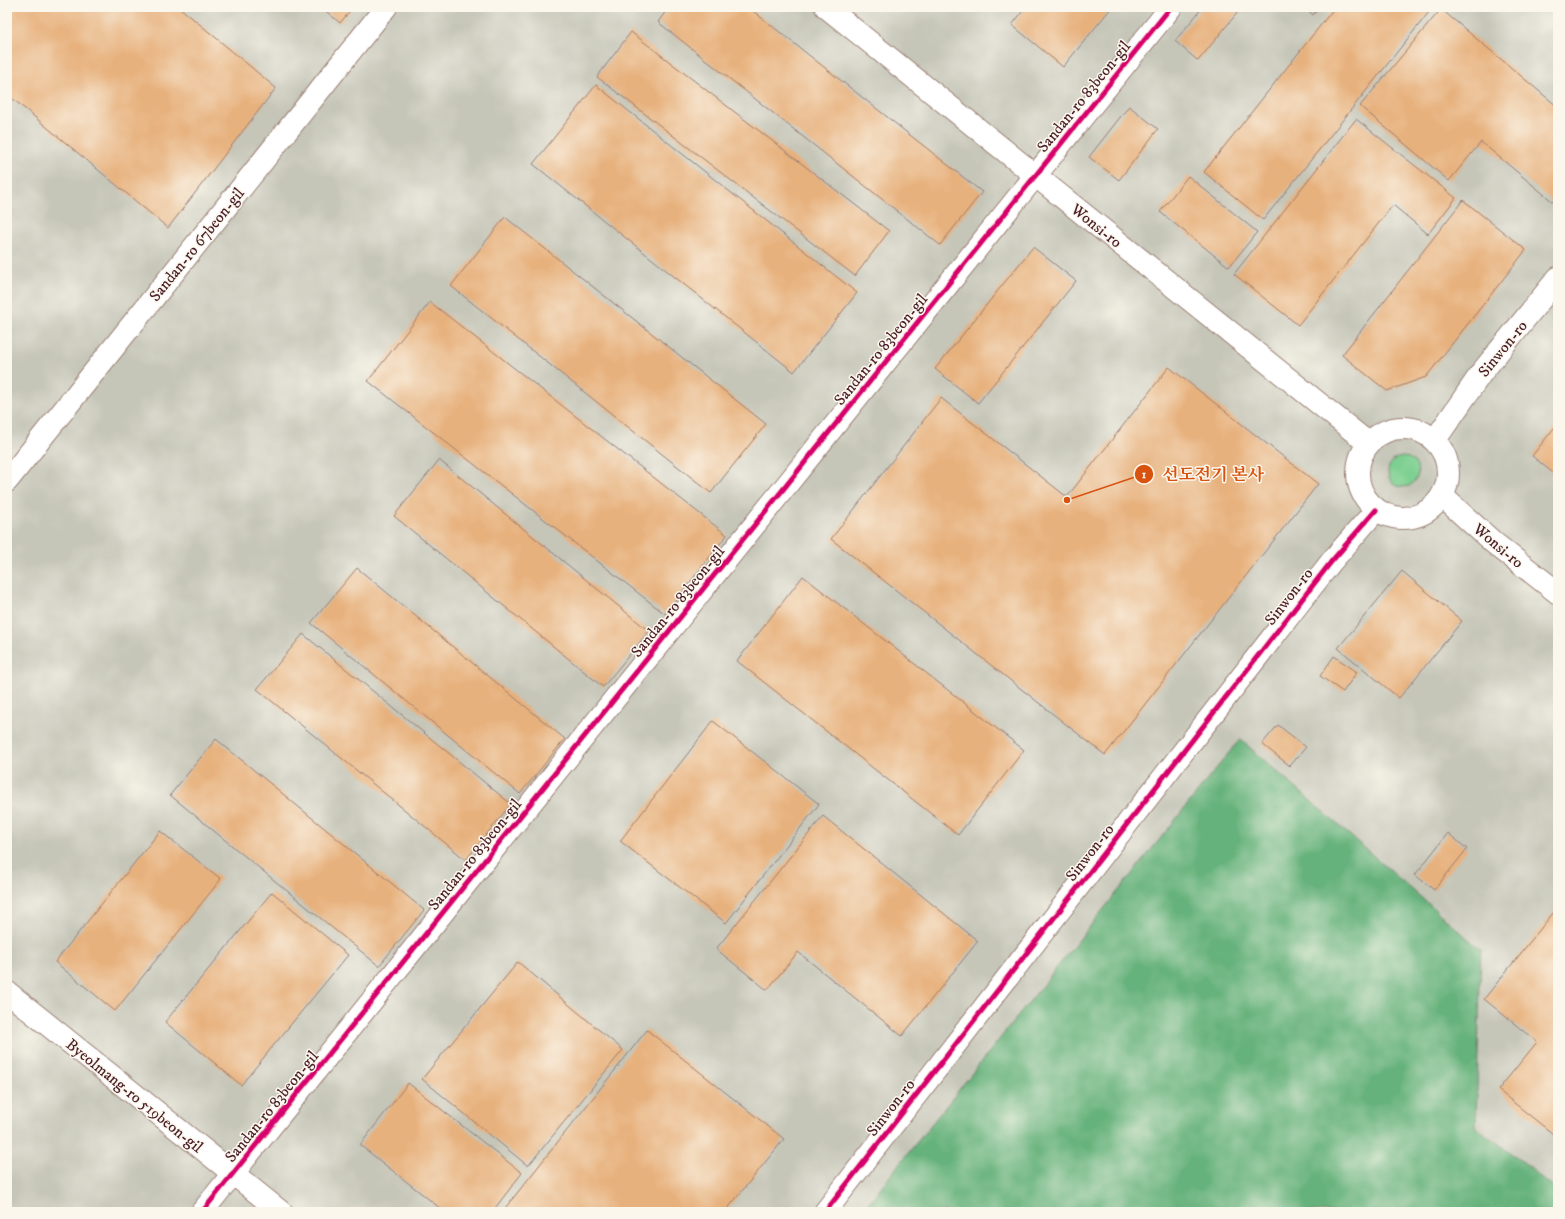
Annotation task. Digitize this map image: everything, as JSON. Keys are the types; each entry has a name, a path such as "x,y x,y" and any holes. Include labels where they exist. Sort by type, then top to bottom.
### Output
{"street":[{"name":"Sandan-ro 67beon-gil","path":"7,481 386,7"},
{"name":"Wonsi-ro","path":"826,7 1368,442"},
{"name":"Sandan-ro 83beon-gil","path":"202,1212 1171,7"},
{"name":"Sinwon-ro","path":"1435,440 1482,372 1558,278"},
{"path":"1394,427 1408,427 1423,432 1435,440 1444,452 1448,466 1448,482 1442,496 1432,508 1420,515 1405,518 1390,517 1376,510 1366,499 1359,485 1357,470 1361,456 1368,442 1380,433 1394,427"},
{"name":"Wonsi-ro","path":"1442,496 1494,543 1558,593"},
{"name":"Sinwon-ro","path":"824,1212 1331,562 1376,510"},
{"name":"Byeolmang-ro 519beon-gil","path":"7,992 281,1212"}],"shaded area":[{"path":"7,7 1558,7 1558,1212 7,1212"}],"green space":[{"path":"1403,457 1414,461 1418,472 1414,483 1403,487 1392,483 1388,472 1392,461"},
{"path":"1240,739 1481,950 1476,1126 1558,1190 1558,1212 861,1212"}],"building":[{"path":"7,7 179,7 276,88 168,228 7,94"},
{"path":"321,7 353,7 340,23"},
{"path":"669,7 748,7 982,192 940,245 658,22"},
{"path":"1026,7 1112,7 1063,67 1012,25"},
{"path":"1203,7 1242,7 1198,61 1175,41"},
{"path":"1304,7 1319,7 1313,15"},
{"path":"1335,7 1433,7 1263,220 1204,172"},
{"path":"1441,9 1558,107 1558,206 1481,142 1449,181 1360,106"},
{"path":"631,32 889,231 855,276 597,77"},
{"path":"596,85 857,293 794,372 533,164"},
{"path":"1129,106 1158,129 1119,180 1089,157"},
{"path":"1356,119 1456,198 1428,234 1393,205 1298,325 1234,274"},
{"path":"1188,176 1257,232 1229,267 1160,212"},
{"path":"1463,200 1526,250 1426,377 1387,391 1342,355"},
{"path":"505,217 766,424 711,493 451,286"},
{"path":"1033,247 1076,281 978,403 935,369"},
{"path":"430,302 727,535 665,614 368,381"},
{"path":"1169,367 1318,484 1105,755 831,539 941,398 1067,497"},
{"path":"1558,423 1558,477 1532,456"},
{"path":"439,460 649,631 603,687 394,516"},
{"path":"357,568 565,739 520,794 311,623"},
{"path":"1402,571 1462,621 1399,698 1338,648"},
{"path":"803,576 1024,750 958,835 737,661"},
{"path":"303,634 511,804 466,860 257,689"},
{"path":"1334,656 1357,672 1343,692 1320,676"},
{"path":"713,721 819,804 726,923 620,841"},
{"path":"1278,725 1306,747 1290,766 1262,744"},
{"path":"216,739 424,910 379,966 170,795"},
{"path":"823,816 978,941 902,1036 798,952 767,990 716,949"},
{"path":"160,831 221,879 115,1011 55,962"},
{"path":"1448,833 1467,849 1434,890 1415,875"},
{"path":"272,892 348,955 241,1085 165,1022"},
{"path":"1558,907 1558,1138 1498,1090 1537,1042 1484,999"},
{"path":"518,962 623,1050 528,1166 422,1079"},
{"path":"647,1030 784,1139 725,1212 502,1212"},
{"path":"408,1083 522,1173 492,1212 445,1212 360,1145"}],"cycle path":[{"path":"202,1212 1171,7"},
{"path":"825,1212 1331,562 1376,510"}],"place":[{"name":"선도전기 본사","path":"1067,500"}]}
